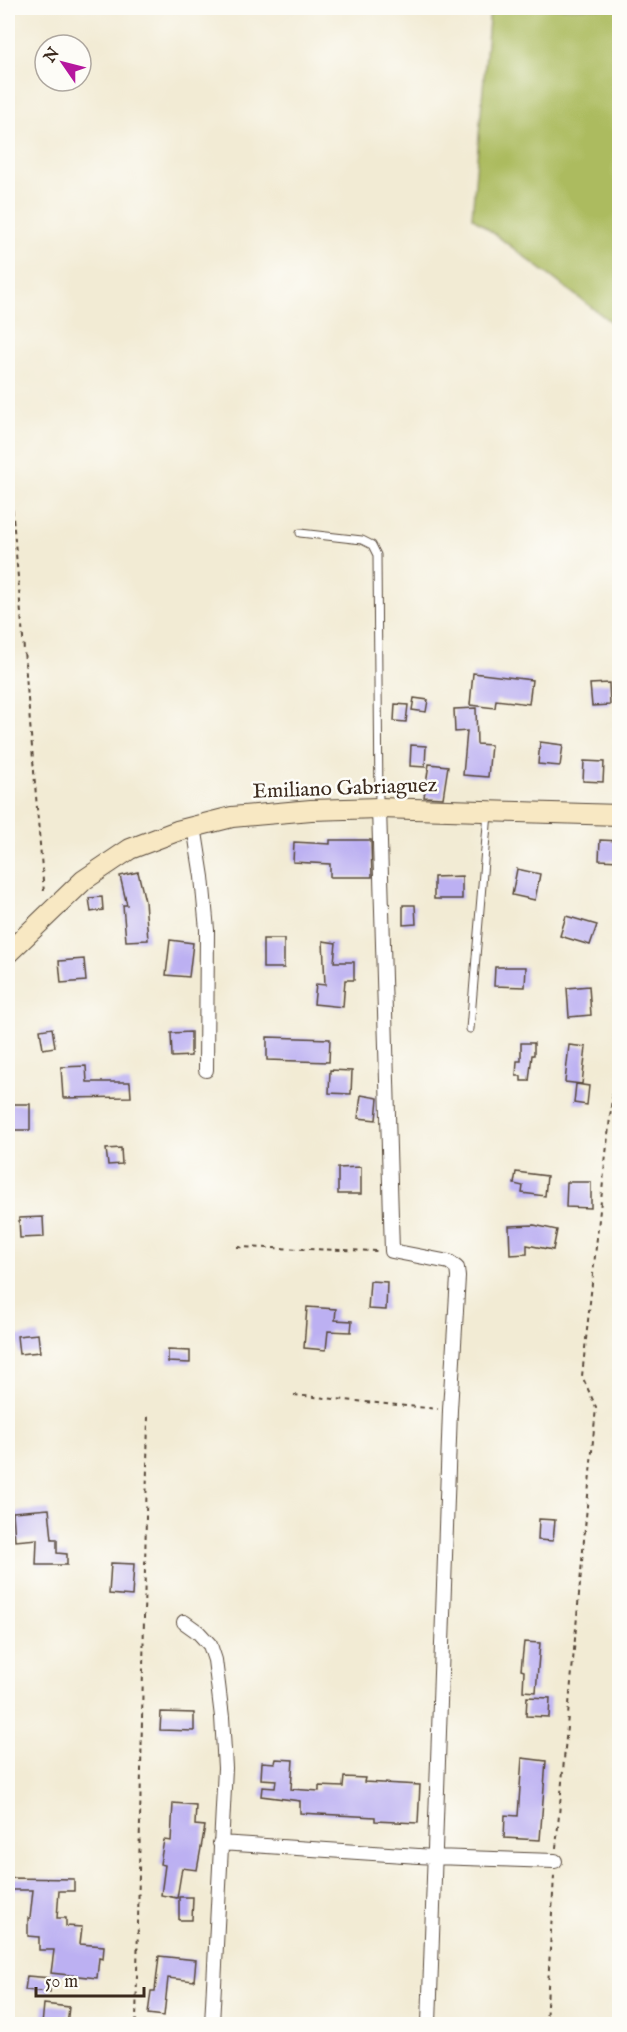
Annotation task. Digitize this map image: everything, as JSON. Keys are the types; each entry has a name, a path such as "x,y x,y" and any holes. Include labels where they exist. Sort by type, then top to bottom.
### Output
{"main road":[{"name":"Emiliano Gabriaguez","path":"8,953 84,880 130,849 177,831 232,817 311,810 379,808 620,815"}],"street":[{"path":"379,808 392,1251 449,1262 457,1268 458,1277 450,1410 429,2025"},
{"path":"194,826 207,930 206,1070"},
{"path":"184,1622 210,1645 219,1678 225,1768 212,2025"},
{"path":"220,1843 434,1857 555,1861"}],"lane":[{"path":"300,533 362,540 372,545 377,555 379,808"},
{"path":"470,1029 489,811"}],"path":[{"path":"8,456 46,917"},
{"path":"546,2025 555,1861 596,1407 582,1376 620,1026"},
{"path":"237,1247 392,1251"},
{"path":"294,1395 450,1410"},
{"path":"136,2025 148,1415"}],"green space":[{"path":"490,8 619,8 619,328 472,217"}],"building":[{"path":"473,673 532,680 529,704 496,700 495,708 470,705"},
{"path":"609,683 610,705 592,706 590,684"},
{"path":"414,698 428,700 426,712 412,710"},
{"path":"395,704 408,705 406,722 394,721"},
{"path":"476,708 477,744 491,745 488,777 463,775 467,731 455,732 454,709"},
{"path":"540,742 563,745 560,766 538,764"},
{"path":"411,745 426,746 425,767 410,766"},
{"path":"584,761 604,762 603,782 583,781"},
{"path":"429,764 448,766 443,798 424,797"},
{"path":"330,840 371,840 372,877 330,877 330,864 293,862 294,842 330,844"},
{"path":"600,840 620,841 620,861 599,860"},
{"path":"517,869 540,874 535,900 512,895"},
{"path":"138,872 145,901 148,940 126,941 123,905 127,905 120,876"},
{"path":"462,876 462,899 434,899 434,877"},
{"path":"102,897 103,910 91,912 89,898"},
{"path":"403,905 415,905 416,924 403,925"},
{"path":"566,916 597,925 590,945 560,936"},
{"path":"263,939 284,939 284,968 263,968"},
{"path":"170,940 193,943 189,977 166,975"},
{"path":"323,941 336,943 334,962 354,962 354,980 345,980 343,1007 314,1004 316,984 325,985"},
{"path":"84,959 86,981 61,983 59,961"},
{"path":"495,967 526,967 525,987 494,986"},
{"path":"589,986 591,1015 569,1017 567,988"},
{"path":"52,1028 55,1047 43,1049 40,1030"},
{"path":"191,1032 191,1056 172,1057 171,1033"},
{"path":"267,1037 330,1039 329,1062 267,1060"},
{"path":"521,1043 534,1043 529,1081 521,1081 521,1076 516,1076 517,1061 521,1061"},
{"path":"569,1045 586,1047 582,1084 565,1082"},
{"path":"86,1066 87,1082 130,1082 131,1097 63,1098 61,1067"},
{"path":"330,1070 352,1071 351,1094 329,1093"},
{"path":"576,1084 589,1086 587,1105 574,1103"},
{"path":"361,1095 378,1098 376,1120 358,1118"},
{"path":"8,1104 30,1104 30,1130 8,1130"},
{"path":"121,1148 122,1164 108,1165 106,1149"},
{"path":"361,1167 361,1194 338,1194 338,1168"},
{"path":"516,1172 547,1176 545,1196 522,1193 523,1186 514,1184"},
{"path":"567,1182 591,1182 591,1208 566,1207"},
{"path":"43,1217 44,1237 20,1238 19,1218"},
{"path":"534,1225 557,1230 553,1250 527,1245 527,1254 510,1255 509,1226"},
{"path":"370,1281 387,1282 386,1310 368,1309"},
{"path":"307,1307 336,1309 335,1320 352,1321 351,1332 328,1331 326,1350 304,1348"},
{"path":"38,1334 40,1352 19,1354 17,1336"},
{"path":"168,1350 190,1351 190,1363 168,1362"},
{"path":"49,1509 52,1539 57,1539 57,1553 67,1554 67,1565 36,1565 37,1539 15,1541 13,1512"},
{"path":"539,1519 555,1520 553,1541 538,1540"},
{"path":"111,1563 134,1564 132,1596 109,1594"},
{"path":"524,1642 540,1643 536,1692 523,1691 524,1671 521,1670"},
{"path":"527,1697 550,1698 549,1717 526,1716"},
{"path":"161,1712 194,1713 194,1731 160,1730"},
{"path":"522,1758 546,1761 540,1840 504,1838 505,1815 518,1816"},
{"path":"276,1759 293,1760 291,1789 319,1791 319,1786 343,1787 344,1777 365,1778 364,1782 420,1785 418,1823 375,1821 375,1817 300,1813 300,1801 261,1796 262,1787 275,1788 276,1780 261,1779 262,1762 275,1763"},
{"path":"173,1803 196,1805 195,1825 205,1826 197,1870 182,1868 177,1898 161,1895 165,1865 160,1864 164,1840 171,1841"},
{"path":"8,1878 74,1879 74,1891 59,1891 57,1918 66,1918 66,1926 82,1927 80,1944 104,1946 103,1959 99,1958 97,1978 51,1973 54,1950 39,1950 39,1937 28,1936 28,1918 30,1918 33,1890 8,1890"},
{"path":"179,1897 193,1897 192,1920 179,1920"},
{"path":"159,1956 196,1960 194,1981 168,1978 164,2016 148,2014 151,1991 155,1991"},
{"path":"27,1976 51,1978 50,1992 25,1990"},
{"path":"44,2004 69,2007 67,2025 42,2025"}]}
